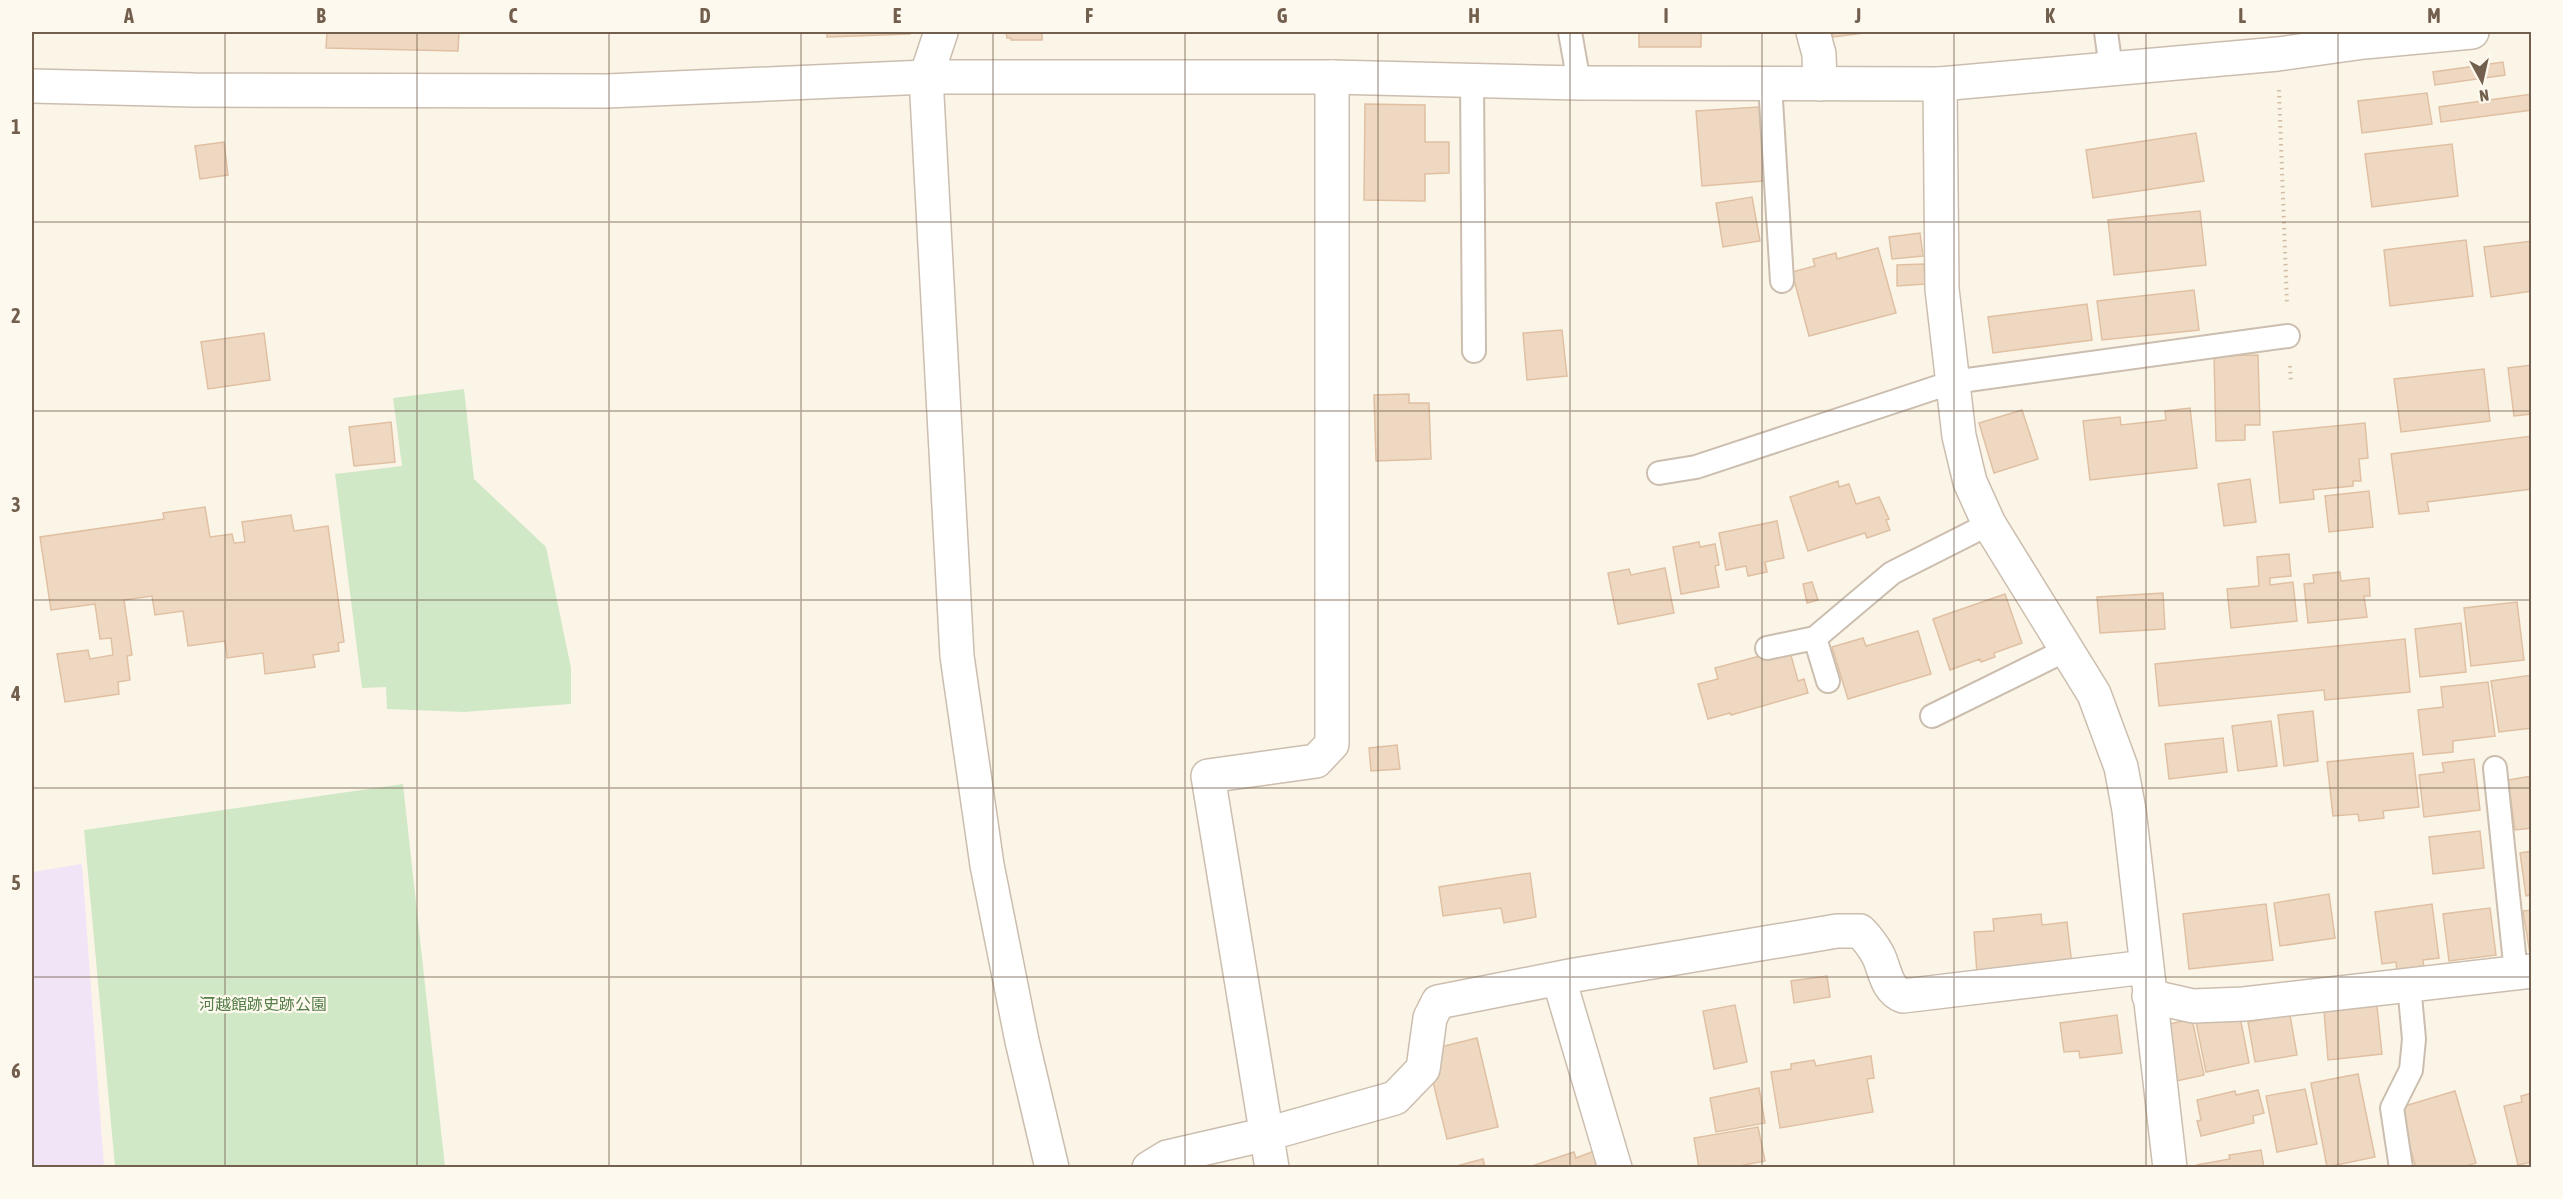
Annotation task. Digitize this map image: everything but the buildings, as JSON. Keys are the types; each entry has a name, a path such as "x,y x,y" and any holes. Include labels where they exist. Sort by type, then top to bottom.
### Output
{"street":[{"path":"941,32 926,77 957,656 987,865 1022,1041 1052,1167"},
{"path":"1814,32 1819,54 1820,84"},
{"path":"32,86 194,90 607,91 926,77 1332,76 1580,82 1940,84 2278,54 2364,37 2472,32"},
{"path":"1272,1167 1208,776 1316,761 1332,744 1332,76"},
{"path":"1940,84 1942,289 1962,448 1970,483 1989,524 2094,694 2121,767 2129,810 2170,1167"},
{"path":"1149,1167 1167,1157 1267,1134 1395,1098 1423,1069 1430,1018 1438,1002 1837,931 1860,932 1870,940 1879,956 1890,987 1896,994 1903,996 2147,982 2193,1006 2244,1004 2524,972"},
{"path":"1559,979 1615,1167"}],"lane":[{"path":"1570,32 1580,82"},
{"path":"2106,32 2111,69"},
{"path":"1472,80 1474,351"},
{"path":"1770,84 1782,280"},
{"path":"1659,473 1696,467 1953,382 2288,336"},
{"path":"1767,648 1815,638 1892,573 1989,524"},
{"path":"1815,638 1828,681"},
{"path":"1932,716 2067,649"},
{"path":"2495,768 2524,972"},
{"path":"2401,1167 2392,1108 2411,1070 2414,1039 2409,985"}],"path":[{"path":"2278,54 2291,383"}],"shaded area":[{"path":"82,864 104,1167 32,1167 32,872"}],"green space":[{"path":"464,389 474,479 546,547 571,668 571,704 464,712 387,709 386,687 362,688 335,474 402,466 393,398"},
{"name":"河越館跡史跡公園","path":"403,784 445,1167 115,1167 84,830"}]}
